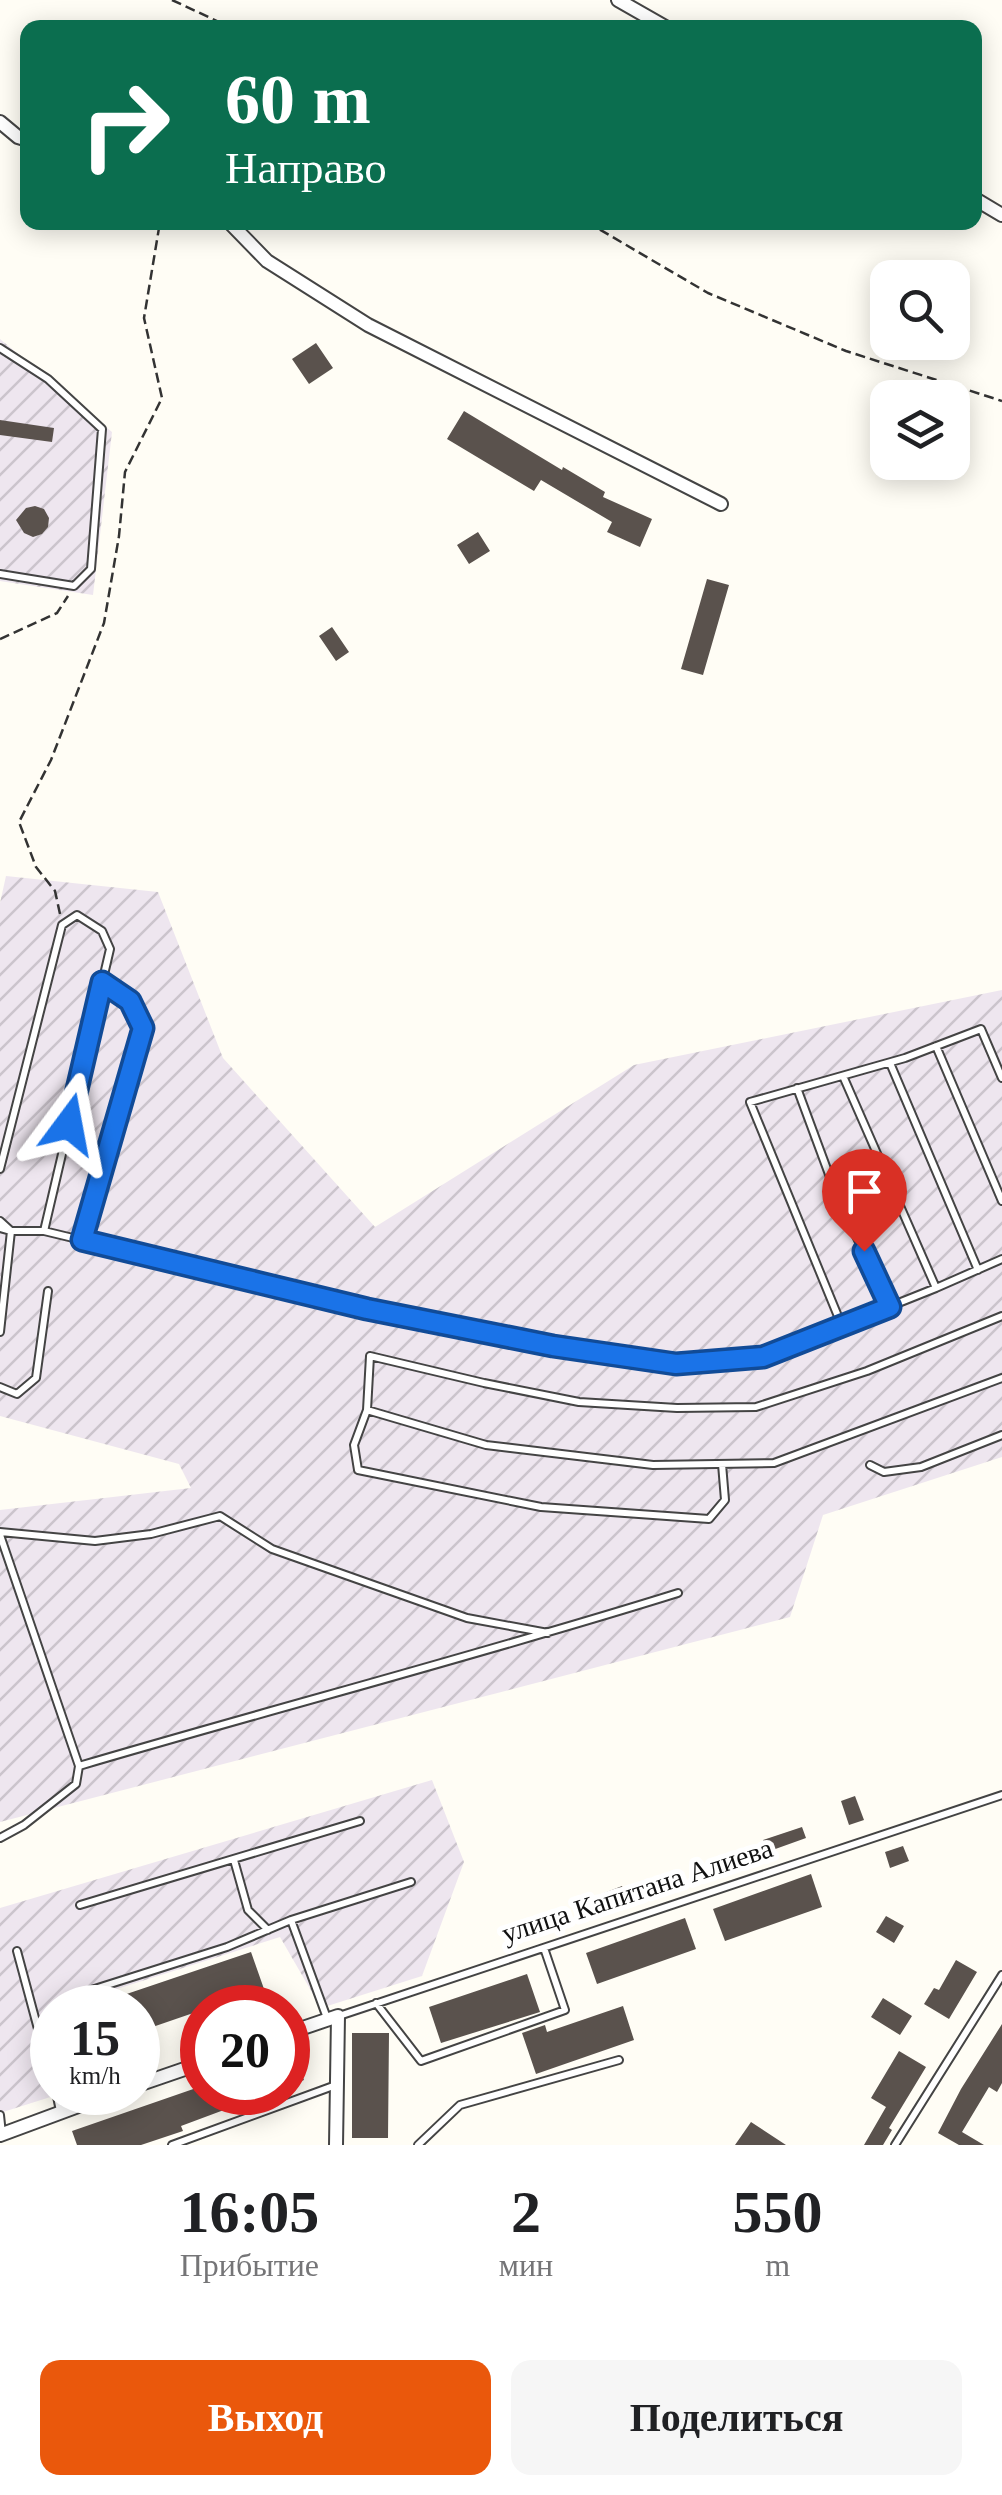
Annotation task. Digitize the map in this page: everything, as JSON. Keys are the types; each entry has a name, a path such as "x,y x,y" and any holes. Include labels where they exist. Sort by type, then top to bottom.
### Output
{"street":[{"path":"618,0 653,20"},
{"path":"0,122 20,138"},
{"path":"237,230 266,261 368,325 721,504"},
{"path":"332,2018 336,2145"},
{"name":"улица Капитана Алиева","path":"310,2026 332,2018"},
{"path":"2,2138 54,2115"}],"lane":[{"path":"0,348 48,379 102,429 91,569 74,586 0,574"},
{"path":"0,1169 62,925 77,915 102,932 110,949 44,1232"},
{"path":"82,1240 143,1028 130,1001 102,982"},
{"path":"842,1326 750,1102 890,1062 982,1028 1002,1078"},
{"path":"936,1046 1002,1201"},
{"path":"890,1062 978,1270"},
{"path":"843,1076 936,1288"},
{"path":"798,1088 838,1196 890,1307"},
{"path":"0,1225 11,1231 44,1232 82,1240 367,1309 553,1346 676,1364 763,1357 1002,1260"},
{"path":"0,1332 11,1231"},
{"path":"0,1387 17,1394 36,1378 48,1291"},
{"path":"722,1464 725,1500 709,1519 541,1507 358,1470 354,1445 367,1410 370,1356 579,1402 677,1408 756,1407 867,1371 1002,1316"},
{"path":"367,1410 486,1445 653,1465 774,1464 1002,1378"},
{"path":"870,1464 884,1472 920,1467 1002,1435"},
{"path":"0,1838 24,1825 76,1784 79,1766 0,1533 95,1541 150,1534 220,1516 272,1549 467,1618 551,1633"},
{"path":"79,1766 551,1633 678,1593"},
{"name":"улица Капитана Алиева","path":"332,2018 1002,1796"},
{"path":"80,1905 360,1821"},
{"path":"234,1860 248,1910 268,1930"},
{"path":"107,1985 411,1882"},
{"path":"290,1920 332,2018"},
{"path":"376,2003 421,2060 565,2010 544,1948"},
{"path":"17,1951 30,1999"},
{"path":"895,2145 1002,1975"},
{"path":"418,2145 460,2106 620,2060"},
{"path":"172,2145 337,2084"},
{"path":"0,2116 2,2138"}],"path":[{"path":"172,0 215,20"},
{"path":"62,925 55,892 36,867 19,822 51,760 104,624 125,472 162,398 144,318 159,230"},
{"path":"601,230 725,300 846,351 1002,401"},
{"path":"0,639 57,614 74,586"}],"shaded area":[{"path":"0,339 112,432 93,595 0,581"},
{"path":"6,876 158,892 223,1058 375,1227 634,1065 1002,990 1002,1457 823,1515 790,1617 0,1822 0,1510 191,1488 179,1464 0,1416 0,903"},
{"path":"432,1780 464,1862 422,1976 321,2008 280,1937 129,1985 30,1985 30,2103 0,2113 0,1908"}],"building":[{"path":"316,343 333,368 309,384 292,359"},
{"path":"464,411 605,492 603,497 652,519 640,547 607,532 612,522 541,480 534,491 447,439"},
{"path":"0,420 54,428 52,442 0,435"},
{"path":"26,508 44,509 49,518 48,527 33,537 24,533 16,520"},
{"path":"478,532 490,551 469,564 457,545"},
{"path":"707,579 729,585 703,675 681,669"},
{"path":"332,627 349,652 336,661 319,636"},
{"path":"855,1796 864,1820 849,1825 841,1801"},
{"path":"802,1827 806,1838 767,1852 763,1840"},
{"path":"903,1846 909,1861 890,1868 885,1852"},
{"path":"811,1874 822,1907 725,1941 713,1909"},
{"path":"622,1886 628,1904 611,1910 604,1893"},
{"path":"886,1916 904,1926 894,1943 876,1932"},
{"path":"685,1918 696,1949 597,1984 586,1953"},
{"path":"251,1952 263,1985 180,1985 180,2018 160,2024 160,1985 153,1985"},
{"path":"956,1960 977,1972 949,2019 924,2004 934,1988 939,1990"},
{"path":"527,1974 540,2012 441,2043 429,2007"},
{"path":"883,1998 912,2016 900,2035 871,2017"},
{"path":"623,2006 634,2040 536,2074 522,2033 545,2025 547,2032"},
{"path":"1002,2024 1002,2083 997,2092 989,2087 962,2132 984,2145 959,2145 938,2133"},
{"path":"352,2033 389,2033 388,2138 352,2138"},
{"path":"899,2051 926,2067 883,2145 864,2145 886,2107 871,2098"},
{"path":"180,2094 180,2115 211,2115 181,2126 183,2131 141,2145 77,2145 72,2131 118,2115 160,2115 160,2101"},
{"path":"751,2122 786,2145 735,2145"}],"route":[{"path":"69,1124 102,982 130,1001 143,1028 82,1240 367,1309 553,1346 676,1364 763,1357 890,1307 864,1251"}]}
